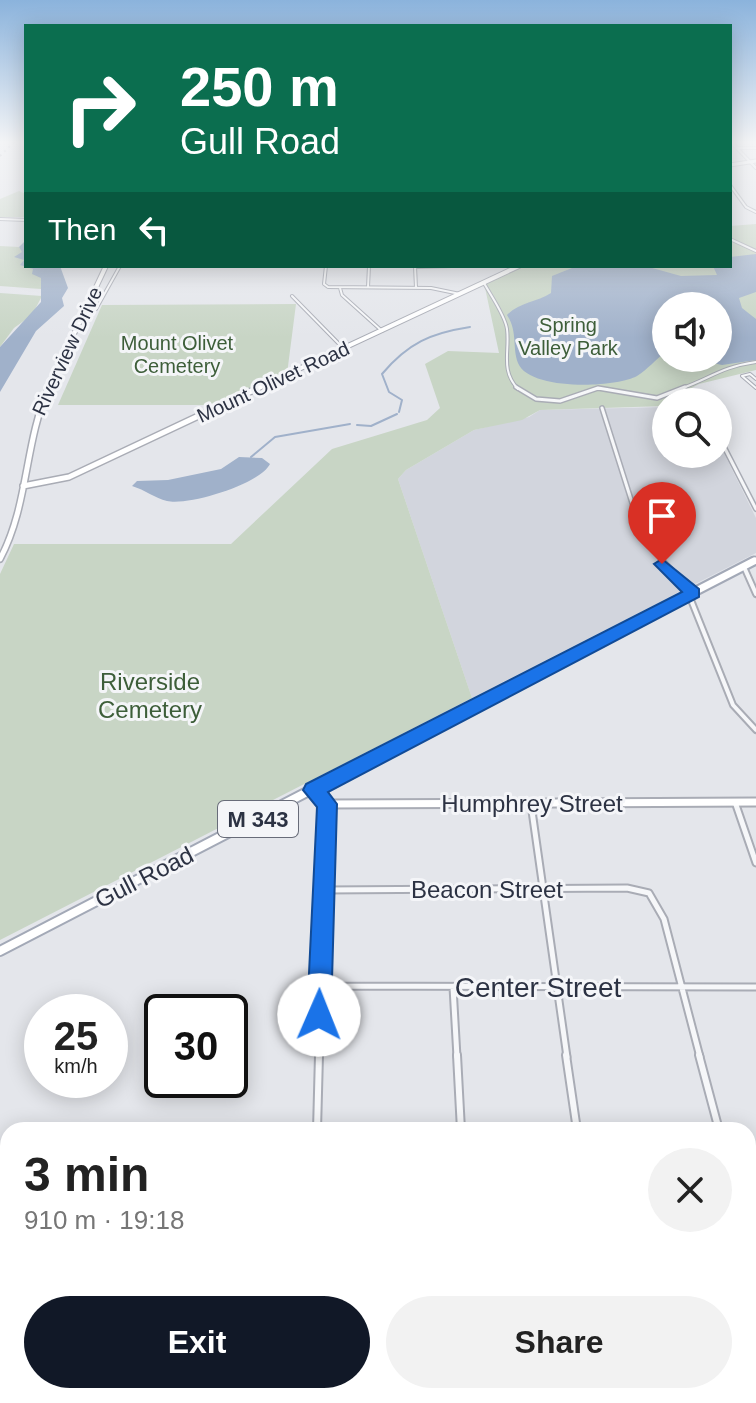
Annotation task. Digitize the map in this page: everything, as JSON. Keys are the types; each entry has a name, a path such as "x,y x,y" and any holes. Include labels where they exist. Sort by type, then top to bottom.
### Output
{"main road":[{"name":"Gull Road","path":"0,951 756,560"}],"street":[{"path":"0,219 24,220"},
{"path":"732,240 756,251"},
{"name":"Riverview Drive","path":"0,559 12,530 23,486 35,418 105,268"},
{"path":"81,318 96,309 119,268"},
{"path":"326,268 325,286 416,288 460,294"},
{"path":"368,287 369,268"},
{"path":"415,268 416,288"},
{"name":"Mount Olivet Road","path":"23,486 69,477 515,268"},
{"path":"484,283 507,328 504,351 510,381 523,394 539,400 560,401 598,388 657,398 703,381 725,366 756,362"},
{"path":"340,288 342,295 382,331"},
{"path":"292,296 344,349"},
{"path":"756,379 750,374 742,376 756,388"},
{"path":"602,408 650,545 669,572 691,594 733,705 756,730"},
{"path":"732,462 756,509"},
{"path":"744,567 756,594"},
{"path":"313,790 327,804 317,1122"},
{"path":"735,802 756,863"},
{"name":"Humphrey Street","path":"327,804 756,802"},
{"path":"531,803 576,1122"},
{"name":"Beacon Street","path":"325,890 627,888 649,893 660,908 682,988"},
{"name":"Center Street","path":"320,986 756,987"},
{"path":"453,987 461,1122"},
{"path":"682,988 717,1122"}],"shaded area":[{"path":"652,407 652,468 731,468 756,518 756,553 472,698 398,479 406,470 474,430 529,417 540,410"}],"green space":[{"path":"0,207 24,207 24,217 0,217"},
{"name":"Riverside Cemetery","path":"756,224 756,370 692,388 652,388 652,406 540,410 522,420 474,430 406,470 398,479 472,698 0,940 0,574 14,544 231,544 332,449 427,420 440,408 425,364 448,351 499,353 484,283 515,268 732,268 732,226"},
{"path":"0,246 19,247 23,252 19,255 24,260 21,265 34,269 41,278 41,289 0,286"},
{"path":"0,293 42,296 32,315 14,328 0,347"},
{"name":"Mount Olivet Cemetery","path":"296,304 287,374 218,405 58,405 102,305"}],"water":[{"path":"24,242 24,260 14,257 22,252 19,247"},
{"path":"756,254 756,292 739,298 742,308 756,319 756,360 732,364 732,292 652,292 652,364 637,376 593,385 555,383 525,372 518,363 513,327 507,315 551,293 552,276 572,268 652,268 681,276 717,275 714,268 732,268 732,257"},
{"path":"30,268 61,268 68,288 62,298 64,306 36,331 0,392 0,347 41,302 41,278 32,274 33,269"},
{"path":"239,457 262,458 270,464 264,472 239,486 191,500 167,501 132,486 137,481 168,480 221,469"}],"waterway":[{"path":"399,412 402,400 389,392 382,374 401,354 421,341 470,327"},
{"path":"357,425 371,426 397,414"},
{"path":"251,457 275,437 350,424"}],"route":[{"path":"319,1015 327,804 313,790 694,593 662,564"}],"park label":[{"name":"Spring Valley Park","path":"568,336"}]}
